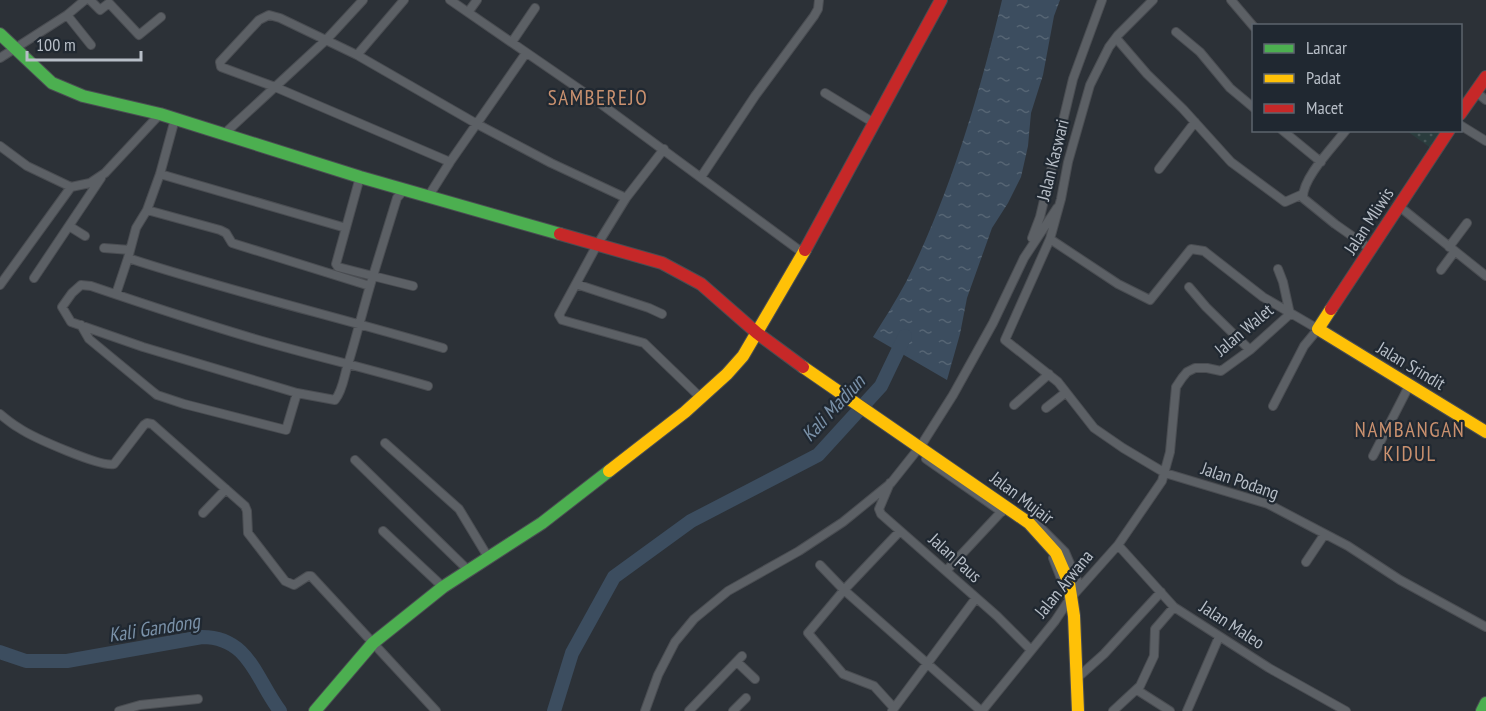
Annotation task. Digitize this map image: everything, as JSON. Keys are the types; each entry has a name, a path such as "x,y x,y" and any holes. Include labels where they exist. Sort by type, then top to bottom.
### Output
{"main road":[{"path":"316,710 373,643 443,587 542,523 651,440 701,398 738,362 803,253 937,1"},
{"name":"Jalan Mujair","path":"0,34 52,83 83,96 160,114 360,177 662,263 701,284 757,333 924,447 1029,523 1052,545 1074,594 1078,711"},
{"path":"1462,113 1481,96 1486,77"},
{"name":"Jalan Mliwis","path":"1317,329 1372,250 1448,132"},
{"name":"Jalan Srindit","path":"1317,329 1486,432"},
{"path":"1482,711 1486,703"}],"street":[{"path":"0,58 67,15 85,0"},
{"path":"90,0 100,10 109,3 139,36 161,17"},
{"path":"224,134 327,39 363,0"},
{"path":"357,55 404,0"},
{"path":"450,0 469,11 664,149 803,253"},
{"path":"469,11 477,0"},
{"path":"701,177 755,96 814,16 819,0"},
{"path":"647,710 658,675 675,642 694,619 728,591 799,551 843,522 891,483 924,447 978,352 1024,258 1040,217 1073,79 1102,0"},
{"name":"Jalan Kaswari","path":"1005,340 1050,239 1068,162 1090,85 1109,47 1153,0"},
{"path":"1232,0 1252,25"},
{"path":"512,42 535,8"},
{"path":"67,15 91,45"},
{"path":"450,162 275,87 221,67 220,62 264,16 280,18 357,55 477,124 551,163 626,198"},
{"path":"1176,32 1200,52 1230,88 1252,106"},
{"path":"1116,38 1146,74 1195,122 1231,162 1287,203 1303,194 1310,177 1344,132"},
{"path":"428,197 526,53"},
{"path":"825,93 874,123"},
{"path":"34,278 105,173 160,114"},
{"path":"116,294 136,228 147,210 160,174 175,119"},
{"path":"1159,169 1195,122"},
{"path":"1462,125 1486,141"},
{"path":"1284,132 1321,162"},
{"path":"0,146 27,166 71,187 90,183 105,173"},
{"path":"664,149 626,198 597,245 559,315 561,319 644,343 701,398"},
{"path":"160,174 346,228"},
{"path":"360,177 336,264 338,267 413,286"},
{"path":"0,285 71,187"},
{"path":"404,190 397,198 370,286 361,323 348,363 339,395 335,400 297,393 143,347 71,322 62,307 81,285 91,286 252,338 348,363 428,386"},
{"path":"1303,194 1307,201 1372,250"},
{"path":"1024,258 1059,205"},
{"path":"1400,207 1486,276"},
{"path":"147,210 220,230 235,244 370,286"},
{"path":"1441,270 1467,223"},
{"path":"69,226 85,236"},
{"path":"1050,239 1118,284 1150,300 1191,249 1196,248 1204,251 1263,297 1290,314"},
{"path":"104,248 129,254 241,293 361,323 443,348"},
{"path":"1278,269 1290,314"},
{"path":"576,284 649,308 662,315"},
{"path":"1190,286 1206,307 1250,350"},
{"name":"Jalan Walet","path":"1165,473 1170,452 1176,387 1187,372 1195,368 1223,370 1250,350 1290,314 1317,329"},
{"path":"81,325 89,339 157,395 184,404 286,430 297,393"},
{"path":"1273,406 1304,346 1317,329"},
{"name":"Jalan Podang","path":"1005,340 1058,382 1094,428 1165,473 1268,504 1348,546 1400,580 1486,627"},
{"path":"1014,405 1049,374"},
{"path":"1373,456 1409,386"},
{"path":"1046,408 1065,393"},
{"path":"0,414 20,429 93,461 110,466 114,464 144,425 152,424 245,506 248,533 285,581 294,585 311,576 436,711"},
{"path":"385,443 459,509 488,557"},
{"path":"926,459 1026,528 1046,547 1074,594"},
{"path":"355,460 468,570"},
{"name":"Jalan Arwana","path":"981,711 1055,621 1074,594 1118,545 1153,495 1165,473"},
{"name":"Jalan Paus","path":"891,483 879,509 881,513 1031,650"},
{"path":"203,513 226,489"},
{"path":"946,571 1002,511"},
{"path":"382,531 443,587"},
{"path":"900,531 844,590 808,633 843,674 874,686 893,709 976,598"},
{"path":"1306,562 1324,535"},
{"name":"Jalan Maleo","path":"1118,545 1174,607 1269,668 1346,711"},
{"path":"820,565 844,590 981,711"},
{"path":"1076,678 1104,654 1161,592"},
{"path":"1113,711 1137,690 1154,656 1155,628 1174,607"},
{"path":"1187,711 1220,636"},
{"path":"689,711 740,659 755,679"},
{"path":"1137,690 1170,711"},
{"path":"733,711 746,698"},
{"path":"119,711 140,705 198,699"}],"shaded area":[{"path":"1408,132 1448,132 1435,151"}],"water":[{"path":"1002,0 1060,0 1054,16 1043,75 1031,113 1028,146 1021,177 992,228 967,298 947,380 873,337 906,282 950,179 973,108"}],"waterway":[{"name":"Kali Madiun","path":"554,711 572,653 614,577 691,521 818,455 881,386 905,336"},
{"name":"Kali Gandong","path":"0,652 26,661 67,661 202,637 218,639 231,644 250,662 280,711"}],"traffic: fast":[{"path":"0,34 52,83 83,96 160,114 360,177 560,234"},
{"path":"315,711 373,643 443,587 542,523 609,471"},
{"path":"1482,711 1486,703"}],"traffic: slow":[{"path":"609,471 685,412 727,374 743,356 805,250"},
{"path":"1331,309 1318,329 1486,432"},
{"path":"803,367 1029,523 1056,553 1069,583 1074,616 1078,711"}],"traffic: jam":[{"path":"805,250 941,0"},
{"path":"1462,111 1486,77"},
{"path":"1331,309 1448,132"},
{"path":"560,234 662,263 701,284 757,333 803,367"}],"district":[{"name":"SAMBEREJO","path":"598,98"},
{"name":"NAMBANGAN KIDUL","path":"1410,442"}]}
